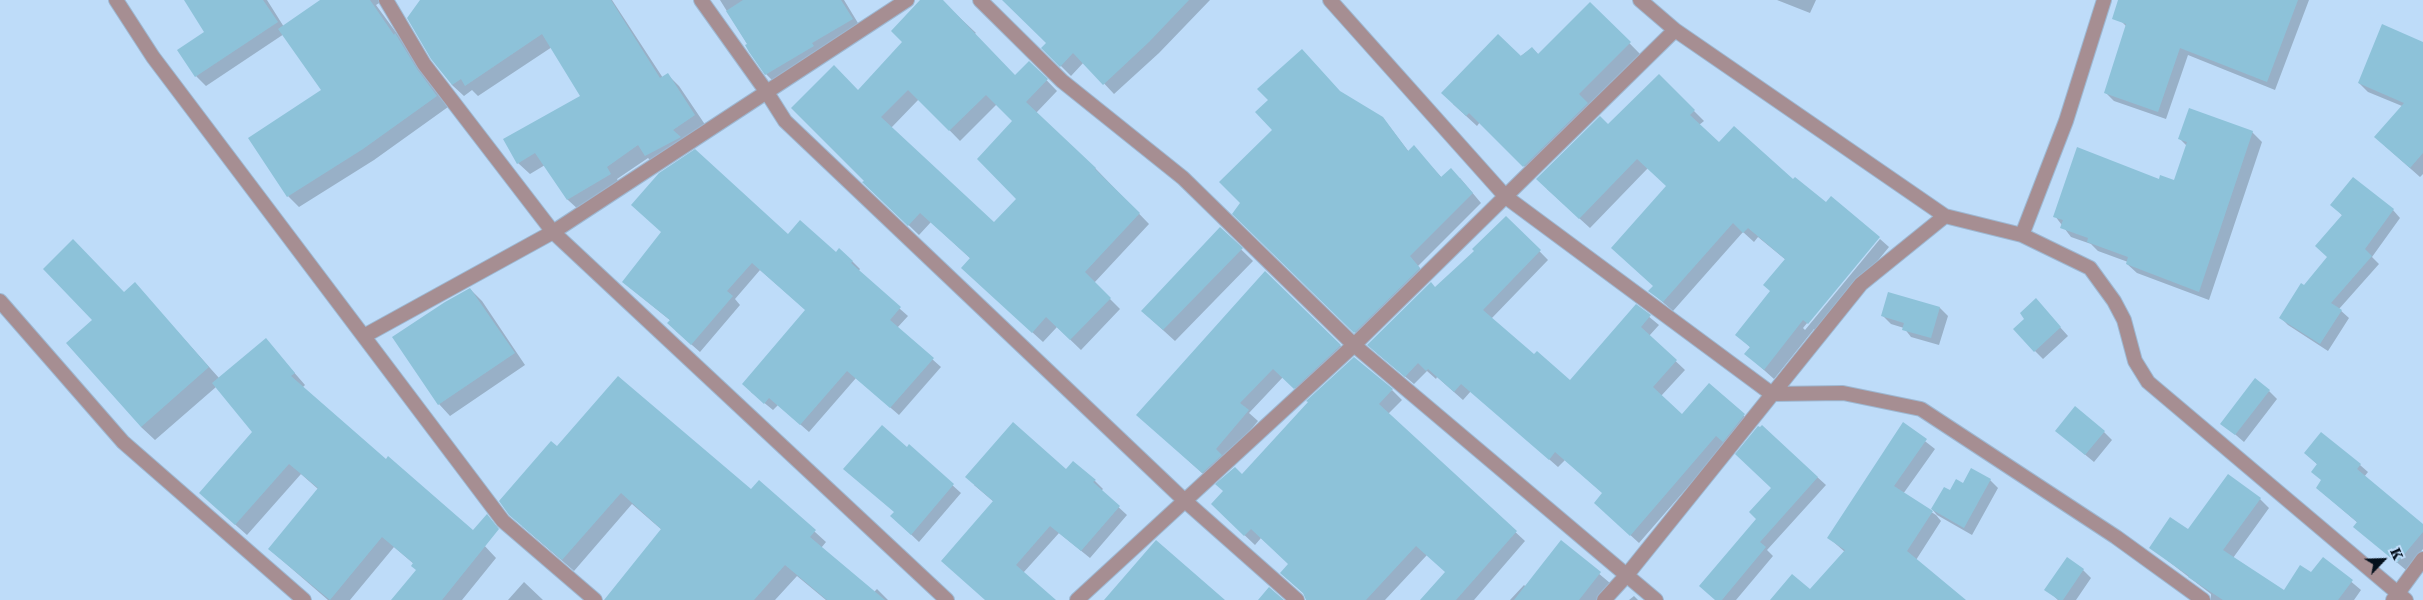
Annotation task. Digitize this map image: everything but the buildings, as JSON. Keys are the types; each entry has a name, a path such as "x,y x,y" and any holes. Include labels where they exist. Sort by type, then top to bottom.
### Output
{"street":[{"path":"116,0 153,57 503,521 595,600"},
{"path":"386,0 424,64 553,232 947,600"},
{"path":"701,0 766,91 785,121 1184,500 1297,600"},
{"path":"364,336 553,232 907,0"},
{"path":"980,0 1062,81 1183,178 1354,346 1656,600"},
{"path":"1330,0 1506,197 1772,394 1843,393 1921,409 2116,537 2203,600"},
{"path":"1640,0 1675,30 1945,216 2022,235 2090,268 2114,301 2124,320 2135,361 2148,382 2399,598 2423,559"},
{"path":"2022,235 2066,121 2104,0"},
{"path":"1077,600 1354,346 1675,30"},
{"path":"1604,600 1626,576 1861,284 1945,216"},
{"path":"0,301 123,442 304,600"}]}
